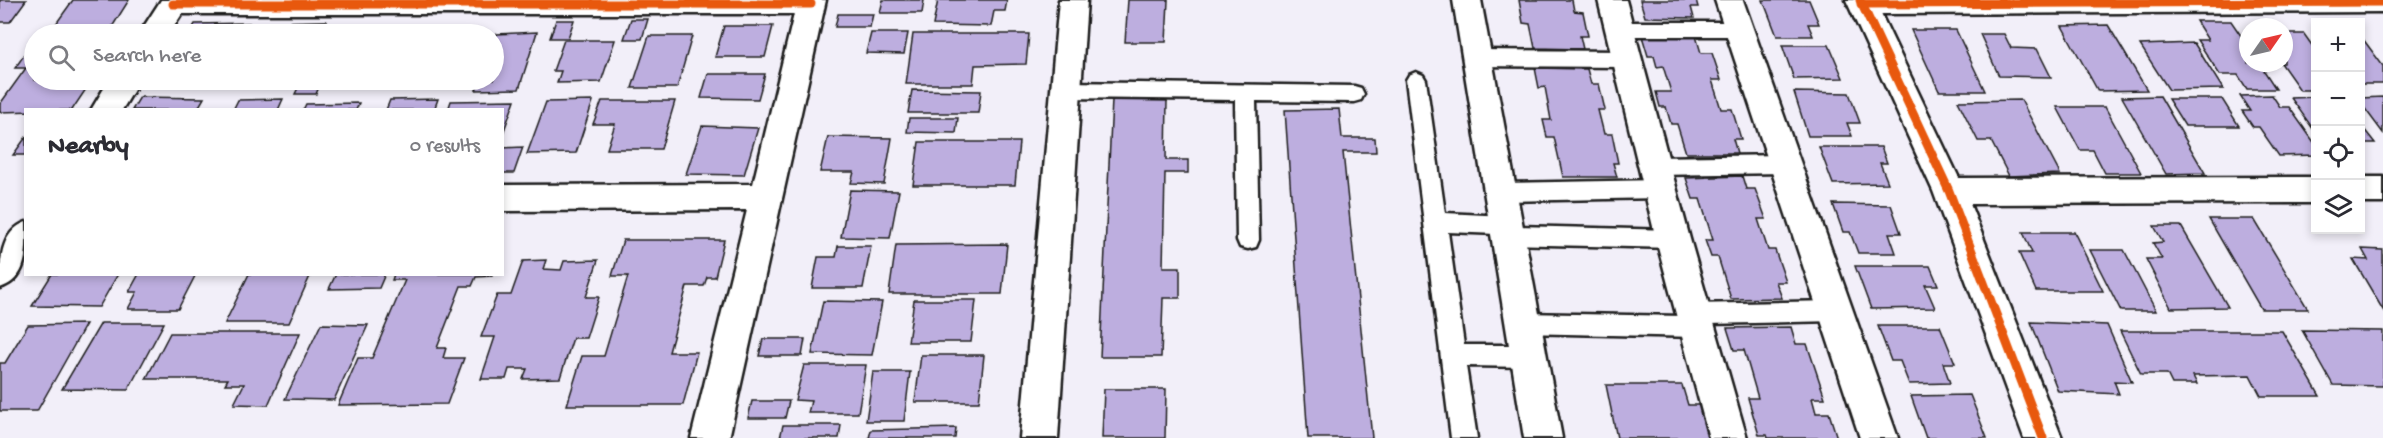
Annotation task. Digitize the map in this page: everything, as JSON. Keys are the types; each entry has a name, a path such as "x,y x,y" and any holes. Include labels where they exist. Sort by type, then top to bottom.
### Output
{"street":[{"path":"1039,438 1073,0"},
{"path":"1467,0 1543,438"},
{"path":"161,24 175,2 812,2 710,438"},
{"path":"2043,438 1949,191 1860,2 2383,2"},
{"path":"1734,14 1879,438"},
{"path":"1619,29 1673,239 1728,438"},
{"path":"107,108 119,90"},
{"path":"1949,191 2311,190"},
{"path":"2365,190 2383,190"},
{"path":"504,198 766,196"},
{"path":"0,274 24,238"}],"lane":[{"path":"1477,58 1619,29 1734,14"},
{"path":"1416,80 1464,438"},
{"path":"1066,90 1354,94"},
{"path":"1245,92 1248,240"},
{"path":"1500,192 1785,164"},
{"path":"1435,222 1506,230 1673,239"},
{"path":"1522,323 1696,320 1835,311"},
{"path":"1453,355 1528,356"}],"building":[{"path":"0,0 26,0 10,22 0,22"},
{"path":"73,0 129,0 114,24 56,24"},
{"path":"883,0 924,0 922,13 880,13"},
{"path":"938,0 1007,0 1005,11 994,11 991,26 933,25"},
{"path":"1128,0 1168,0 1166,42 1125,42"},
{"path":"1519,0 1572,0 1574,11 1583,12 1588,36 1580,36 1583,49 1535,48 1530,24 1523,23"},
{"path":"1640,0 1696,0 1698,7 1691,7 1694,18 1645,17"},
{"path":"1763,0 1809,0 1819,24 1808,24 1813,36 1777,36"},
{"path":"838,14 873,14 870,27 835,27"},
{"path":"631,19 648,19 642,39 624,39"},
{"path":"556,20 574,20 568,38 550,38"},
{"path":"326,21 324,24 274,24 275,22"},
{"path":"2196,21 2231,21 2239,33 2239,72 2265,72 2276,89 2247,89 2238,75 2220,75 2197,40 2208,40"},
{"path":"249,23 248,24 195,24"},
{"path":"2108,25 2147,90 2098,91 2062,26"},
{"path":"724,26 773,26 765,57 715,57"},
{"path":"1911,30 1956,30 1985,91 1939,91"},
{"path":"537,32 519,89 504,89 504,34"},
{"path":"871,33 908,33 904,54 866,53"},
{"path":"913,34 1029,34 1026,64 975,65 973,84 906,84"},
{"path":"1980,34 2004,34 2011,48 2037,49 2051,77 1999,76"},
{"path":"2293,34 2304,34 2311,44 2311,90 2300,90 2287,72 2293,72"},
{"path":"649,36 692,36 677,88 632,88"},
{"path":"1642,36 1696,36 1701,53 1712,53 1721,80 1712,80 1721,109 1732,109 1741,139 1733,139 1737,153 1686,153 1677,124 1671,124 1666,107 1660,107 1656,92 1671,92 1663,66 1657,67 1654,56 1648,56"},
{"path":"564,40 615,40 601,82 557,83 561,71 553,71"},
{"path":"2365,42 2383,66 2383,84 2365,84"},
{"path":"2194,43 2223,89 2169,90 2140,45"},
{"path":"1782,45 1829,45 1843,78 1794,79"},
{"path":"24,55 24,68 15,68"},
{"path":"1535,68 1587,69 1591,84 1599,84 1605,110 1598,110 1604,134 1612,134 1618,163 1613,163 1617,177 1563,177 1554,137 1547,137 1543,120 1551,120 1545,87 1539,88"},
{"path":"24,71 24,90 85,90 73,108 24,108 24,111 0,112 0,104"},
{"path":"708,74 765,74 758,99 701,98"},
{"path":"297,90 318,90 316,94 295,94"},
{"path":"912,90 981,91 978,113 908,113"},
{"path":"1794,92 1849,93 1860,123 1847,123 1852,136 1808,136"},
{"path":"2272,95 2280,107 2289,107 2311,138 2311,155 2279,156 2259,127 2253,127 2242,111 2250,111 2240,96"},
{"path":"2160,96 2205,173 2166,174 2122,97"},
{"path":"140,97 204,98 198,108 133,108"},
{"path":"2311,97 2311,126 2291,98"},
{"path":"2383,97 2383,133 2365,109 2365,98"},
{"path":"283,99 279,108 234,108 238,100"},
{"path":"438,99 435,108 387,108 390,100"},
{"path":"2168,99 2222,99 2239,126 2185,126"},
{"path":"515,100 504,130 504,108 449,108 451,101"},
{"path":"1112,100 1167,100 1166,160 1188,160 1188,173 1165,173 1163,267 1180,267 1180,298 1163,298 1161,357 1100,357"},
{"path":"2021,100 2060,174 2009,176 1991,141 1978,141 1958,101"},
{"path":"593,101 576,153 527,154 546,102"},
{"path":"602,101 675,101 661,149 607,149 615,124 593,124"},
{"path":"359,103 357,108 304,108 306,104"},
{"path":"2057,107 2105,107 2141,173 2105,173 2093,150 2080,150"},
{"path":"1339,109 1342,138 1375,138 1376,152 1343,152 1372,438 1308,438 1285,110"},
{"path":"909,118 958,118 956,133 907,132"},
{"path":"702,126 758,128 744,175 686,174"},
{"path":"2365,130 2375,143 2365,143"},
{"path":"828,137 892,138 884,184 851,183 854,172 820,172"},
{"path":"24,140 24,155 13,155"},
{"path":"919,142 1019,142 1015,185 913,185"},
{"path":"523,147 514,173 504,173 504,148"},
{"path":"1819,147 1881,147 1887,163 1880,163 1888,183 1833,184"},
{"path":"1742,176 1746,189 1755,189 1766,219 1758,219 1768,250 1775,250 1786,282 1776,282 1782,298 1731,299 1718,257 1711,257 1705,240 1713,240 1700,199 1693,199 1686,178"},
{"path":"850,190 899,191 890,238 841,237"},
{"path":"1833,204 1891,205 1901,233 1889,233 1896,253 1858,253 1850,232 1843,232"},
{"path":"2209,219 2254,219 2308,309 2261,309"},
{"path":"2154,226 2181,226 2228,307 2171,308 2146,259 2162,259 2153,243 2163,242"},
{"path":"2023,232 2074,232 2103,291 2036,291 2019,253 2032,253"},
{"path":"623,240 724,240 715,277 707,277 704,286 687,286 669,352 697,352 683,405 567,405 582,356 604,356 628,276 612,276"},
{"path":"1007,244 1002,294 889,294 896,245"},
{"path":"838,246 871,246 863,288 812,288 818,257 836,257"},
{"path":"2362,249 2383,250 2383,310 2353,259 2368,260"},
{"path":"2090,250 2124,250 2156,311 2121,311"},
{"path":"546,260 543,269 561,270 564,261 598,260 586,297 599,297 586,338 573,338 560,378 523,379 527,369 509,369 506,379 481,379 495,337 481,337 497,295 511,295 523,261"},
{"path":"1855,266 1930,266 1938,285 1925,285 1935,308 1871,309"},
{"path":"51,276 117,276 99,307 32,306"},
{"path":"138,276 195,276 178,309 128,309 137,292 129,292"},
{"path":"248,276 310,276 289,323 225,323"},
{"path":"335,276 384,276 379,288 329,289"},
{"path":"393,276 492,276 476,277 472,286 461,286 437,348 446,348 443,358 464,358 447,404 338,405 358,358 372,358 405,280 392,280"},
{"path":"914,300 976,300 971,342 908,342"},
{"path":"823,301 882,302 872,355 812,354"},
{"path":"2031,322 2107,325 2132,382 2114,381 2119,394 2058,391"},
{"path":"101,323 164,323 128,390 62,389"},
{"path":"86,324 37,411 0,411 0,363 5,363 28,325"},
{"path":"321,324 368,325 334,400 285,399"},
{"path":"1878,326 1940,326 1955,363 1943,363 1950,383 1909,384 1900,361 1891,361"},
{"path":"1791,327 1796,344 1807,344 1825,398 1812,398 1816,413 1829,413 1837,438 1768,438 1767,435 1759,435 1748,398 1758,398 1744,350 1734,350 1727,328"},
{"path":"2302,330 2383,331 2383,386 2333,385"},
{"path":"2120,331 2282,331 2320,396 2261,396 2250,375 2193,376 2197,384 2172,384 2167,374 2141,374"},
{"path":"170,333 300,333 268,405 234,404 244,384 225,384 228,379 146,379"},
{"path":"763,339 805,339 802,356 759,356"},
{"path":"921,355 984,355 979,402 915,402"},
{"path":"804,365 866,365 858,413 808,413 811,401 795,400"},
{"path":"873,372 910,372 904,421 866,421"},
{"path":"1606,385 1682,385 1688,405 1699,405 1708,438 1617,438"},
{"path":"1104,389 1166,389 1165,438 1102,438"},
{"path":"1970,395 1987,438 1926,438 1911,396"},
{"path":"752,401 789,401 785,418 748,418"},
{"path":"783,425 841,425 839,438 780,438"},
{"path":"956,428 955,438 869,438 871,430"}],"cycle path":[{"path":"1860,0 1949,191 2043,438"},
{"path":"1861,4 2383,2"},
{"path":"173,4 811,4"}]}
